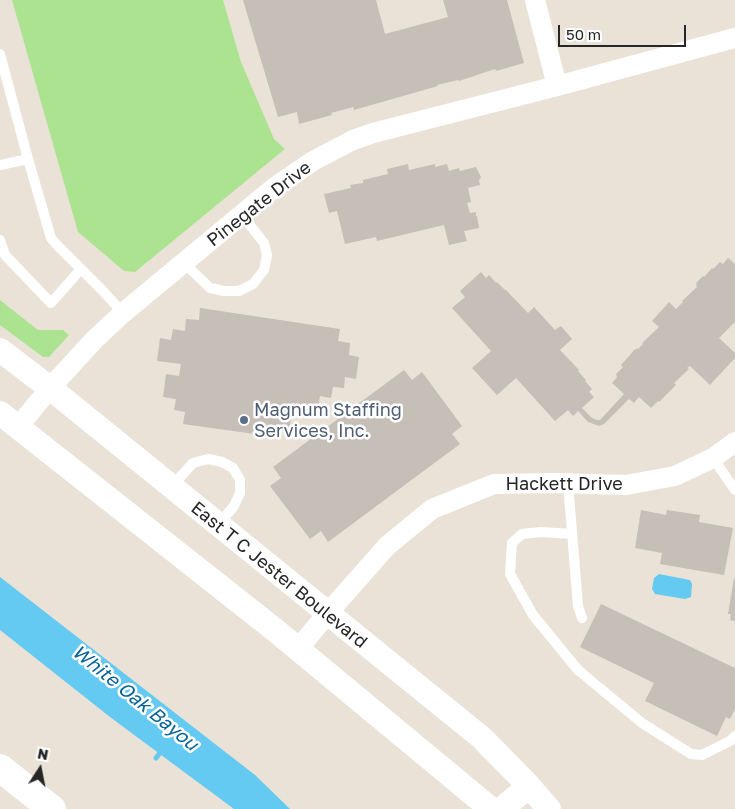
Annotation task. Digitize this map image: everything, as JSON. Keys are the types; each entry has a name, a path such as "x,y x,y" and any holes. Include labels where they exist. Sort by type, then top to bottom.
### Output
{"main road":[{"path":"0,768 52,809"}],"street":[{"path":"535,0 557,86"},
{"name":"Pinegate Drive","path":"9,420 50,388 95,339 124,313 275,187 313,161 353,140 373,133 735,38"},
{"name":"East T C Jester Boulevard","path":"0,350 50,388 482,738 549,809"},
{"path":"9,420 298,649 491,809"},
{"name":"Hackett Drive","path":"298,649 387,546 432,509 494,484 626,485 675,476 713,458 735,442"},
{"path":"502,809 529,786"}],"lane":[{"path":"0,54 51,238 124,313"},
{"path":"0,166 28,159"},
{"path":"184,263 210,288 224,291 239,291 253,284 264,270 267,255 264,243 242,215"},
{"path":"0,240 5,255 51,303 81,268"},
{"path":"713,458 735,490"},
{"path":"171,487 193,463 208,459 222,462 233,468 240,480 240,494 234,506 218,525"},
{"path":"568,484 578,606 582,618"},
{"path":"572,534 541,532 522,534 512,543 510,574 533,615 578,670 642,723 691,754 702,755 730,741 735,736"}],"green space":[{"path":"12,0 223,0 241,62 274,139 285,149 135,272 124,271 78,232"},
{"path":"0,300 38,330 63,330 69,335 49,357 43,357 0,325"}],"water":[{"path":"659,574 690,580 692,584 691,597 685,599 655,594 652,589 654,578"},
{"name":"White Oak Bayou","path":"0,577 255,775 290,809 234,809 110,717 0,630"}],"building":[{"path":"243,0 376,0 385,34 448,17 443,0 507,0 524,63 496,71 495,69 459,81 437,85 354,110 353,107 299,124 297,112 278,117"},
{"path":"408,164 409,170 435,164 435,167 447,164 449,171 459,168 460,171 476,167 481,177 479,180 480,185 468,188 471,202 467,203 470,213 476,212 479,228 464,231 467,241 449,245 444,225 377,241 376,237 345,244 337,211 329,213 324,194 351,188 350,185 363,183 363,180 388,174 387,169"},
{"path":"728,258 735,264 735,322 719,338 735,353 735,358 710,385 690,366 674,383 676,385 651,408 639,397 634,403 629,399 604,424 599,426 588,422 578,411 573,416 568,410 555,421 516,378 497,395 472,368 491,351 452,308 465,297 460,291 481,272 486,278 489,275 528,313 534,307 555,330 561,326 572,339 560,350 579,370 592,389 589,392 594,397 582,408 592,418 600,420 624,394 612,383 617,377 616,374 623,367 621,365 659,327 652,321 669,302 676,309 697,287 696,283 703,276 720,262 723,264"},
{"path":"200,308 340,329 338,341 350,343 349,355 359,357 356,379 345,377 344,388 333,387 331,398 320,396 318,408 304,406 303,417 291,415 290,428 278,426 276,437 183,424 185,412 174,410 176,399 163,397 166,374 179,376 181,364 157,361 160,338 171,340 173,329 185,331 186,319 199,320"},
{"path":"404,370 412,380 422,372 462,426 452,434 460,444 328,542 321,531 310,539 270,486 281,478 273,467"},
{"path":"641,510 666,515 667,510 700,515 699,522 733,528 724,575 660,564 662,553 635,548"},
{"path":"734,578 735,621 730,620 731,614 728,614"},
{"path":"601,604 735,668 735,709 730,719 726,717 717,736 645,701 654,683 580,647"}],"waterway":[{"path":"156,758 163,749"}],"place":[{"name":"Magnum Staffing Services, Inc.","path":"244,420"}]}
